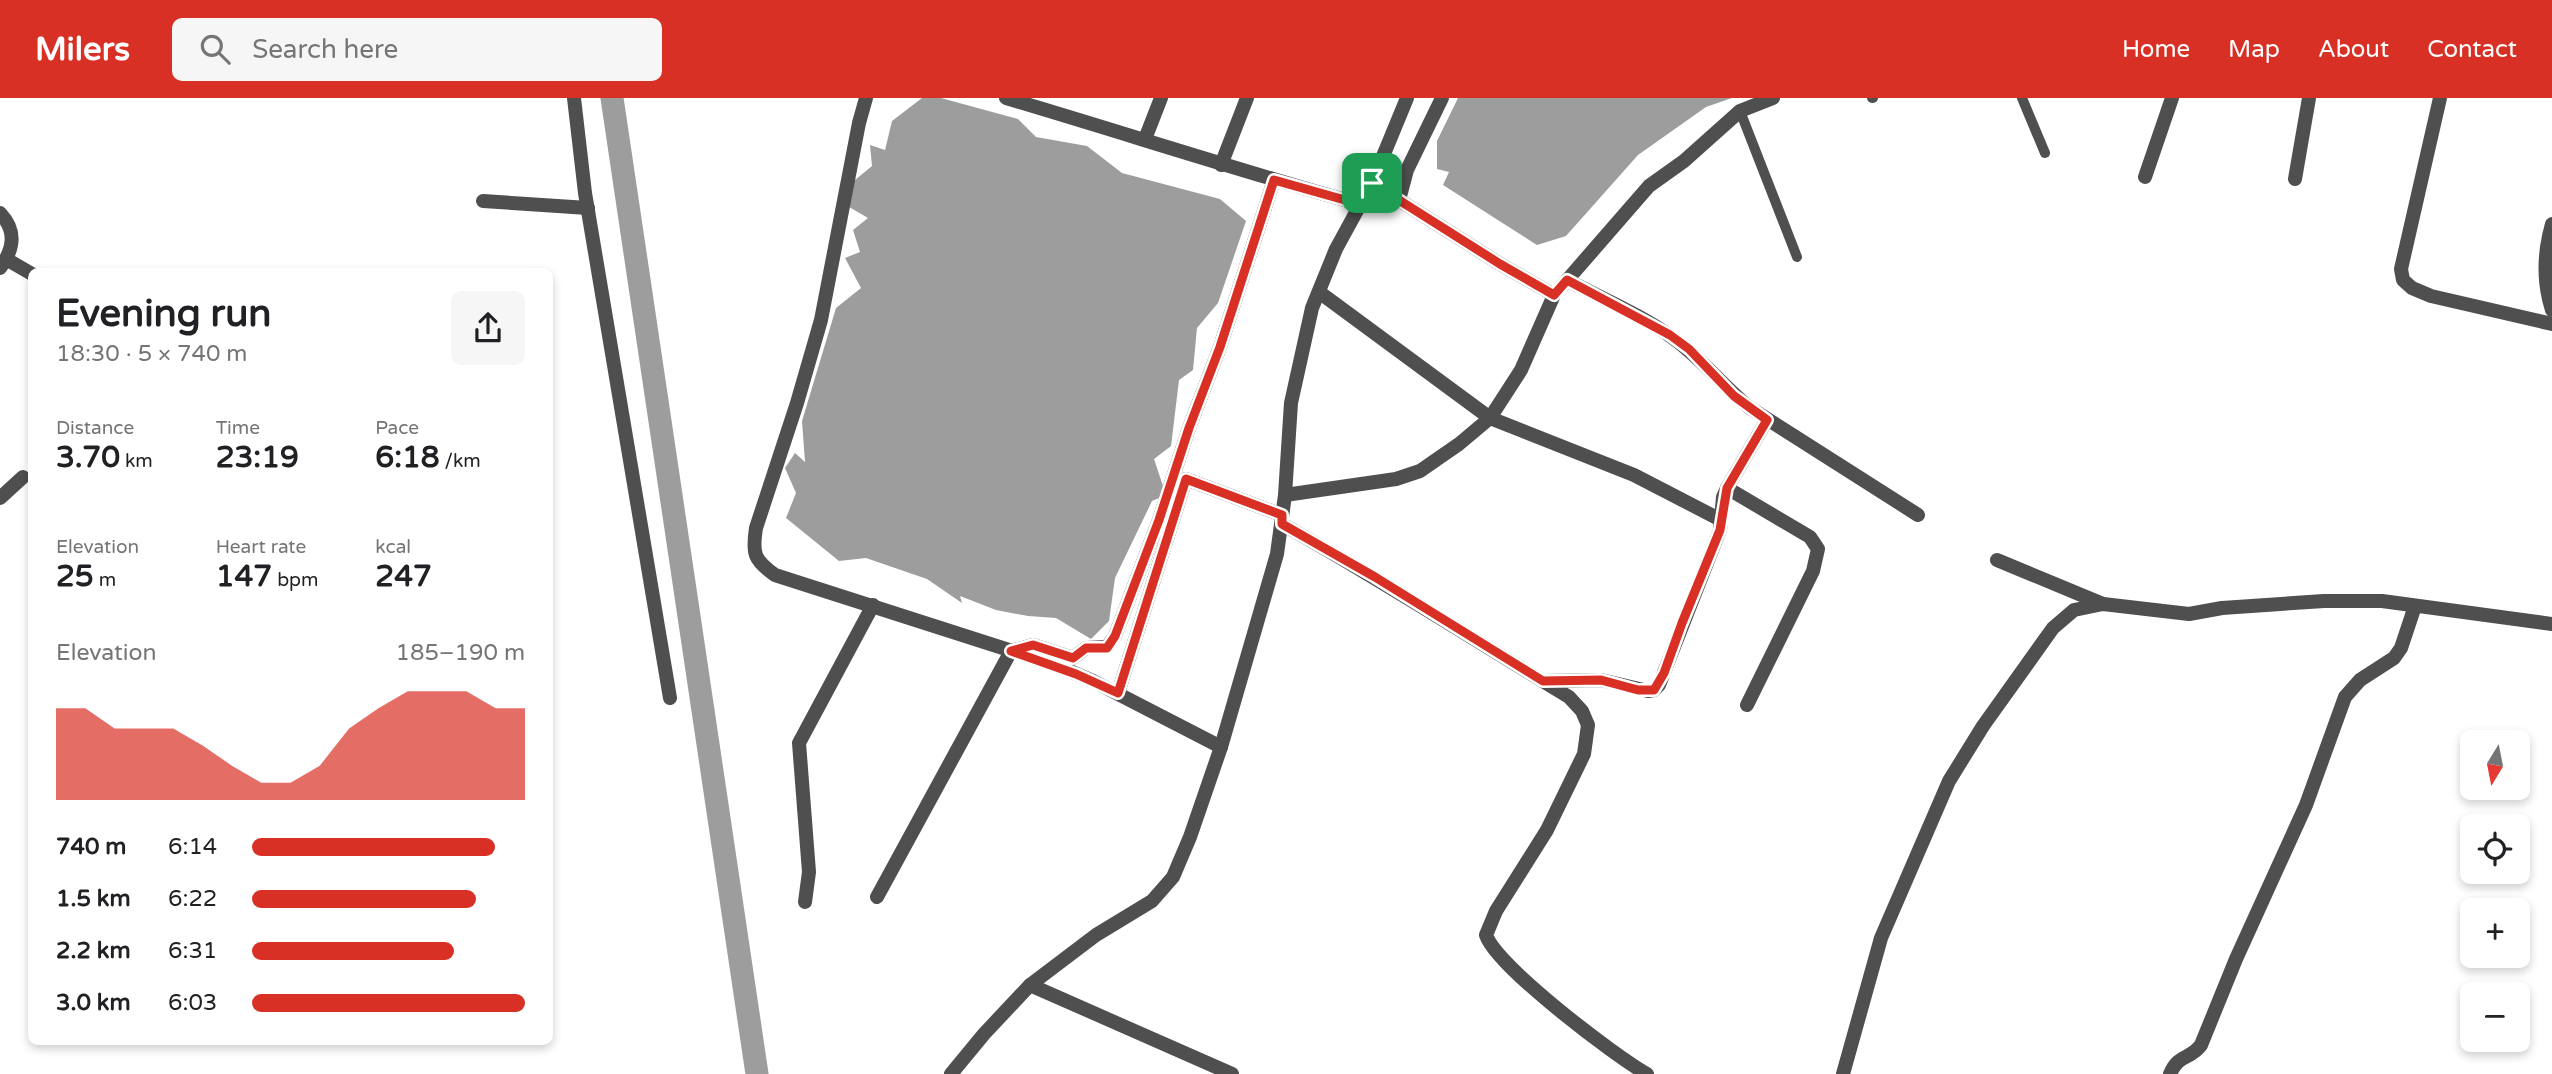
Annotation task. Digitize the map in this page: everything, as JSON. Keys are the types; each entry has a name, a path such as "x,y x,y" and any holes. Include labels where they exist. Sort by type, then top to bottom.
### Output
{"street":[{"path":"575,98 588,208 670,698"},
{"path":"866,98 856,136 821,320 756,528 753,548 760,564 775,575 873,605 1076,674 1221,747"},
{"path":"1009,98 1221,165 1359,204"},
{"path":"1145,139 1161,98"},
{"path":"1221,165 1247,98"},
{"path":"951,1074 1030,985 1096,935 1152,901 1173,877 1221,747 1277,554 1291,403 1312,308 1336,249 1372,183 1408,98"},
{"path":"1399,200 1407,170 1442,98"},
{"path":"1284,495 1396,479 1420,471 1490,418 1521,370 1554,295 1649,186 1684,161 1740,111 1773,98"},
{"path":"2145,177 2172,98"},
{"path":"2295,180 2309,98"},
{"path":"2440,98 2401,269 2403,280 2412,288 2431,296 2552,324"},
{"path":"877,897 1011,651 1033,645 1073,658 1086,648 1107,648 1115,636 1220,347 1274,180"},
{"path":"1372,183 1554,295"},
{"path":"483,201 588,208"},
{"path":"0,213 11,228 12,244 3,263 28,272"},
{"path":"2552,224 2544,267 2547,296 2552,310"},
{"path":"1567,280 1670,335 1689,349 1734,396 1767,420 1919,515"},
{"path":"1319,292 1490,418 1634,475 1721,520"},
{"path":"1543,681 1601,680 1638,690 1654,690 1664,673 1720,530 1727,488 1767,420"},
{"path":"0,498 23,477"},
{"path":"1118,693 1186,479 1282,520 1569,696 1582,711 1588,725 1584,754 1547,830 1496,911 1486,935 1499,957 1562,1012 1647,1074"},
{"path":"1727,488 1810,537 1818,549 1812,571 1747,705"},
{"path":"1997,560 2103,604 2189,614 2222,608 2324,601 2382,601 2552,624"},
{"path":"1843,1074 1881,938 1948,781 1983,726 2053,628 2074,610 2103,604"},
{"path":"806,902 809,872 799,743 873,605"},
{"path":"2170,1074 2179,1059 2197,1051 2201,1045 2235,959 2306,805 2345,697 2360,680 2394,658 2401,648 2415,606"},
{"path":"1030,985 1232,1074"}],"lane":[{"path":"2022,98 2045,153"},
{"path":"1740,111 1797,257"}],"shaded area":[{"path":"922,98 941,98 1018,119 1036,137 1087,146 1122,173 1220,199 1246,221 1218,303 1197,328 1193,370 1179,380 1171,446 1154,459 1166,495 1152,501 1115,578 1109,621 1091,639 1056,618 996,610 960,596 962,603 927,579 866,558 839,561 786,518 796,493 785,468 795,453 805,462 802,421 836,308 861,288 845,258 860,252 853,230 868,218 844,204 844,189 872,166 870,145 885,150 892,121"},
{"path":"1458,98 1732,98 1706,107 1638,155 1566,236 1537,245 1443,185 1449,172 1437,169 1437,141"}],"waterway":[{"path":"612,98 757,1074"}],"route":[{"path":"1274,180 1359,204 1372,183 1554,295 1567,280 1670,335 1689,349 1734,396 1767,420 1723,497 1720,530 1659,685 1648,691 1601,680 1543,681 1375,577 1282,524 1282,515 1186,479 1118,693 1052,664 1011,651 1033,645 1073,658 1086,648 1107,648 1112,643 1220,347 1274,180"}]}
